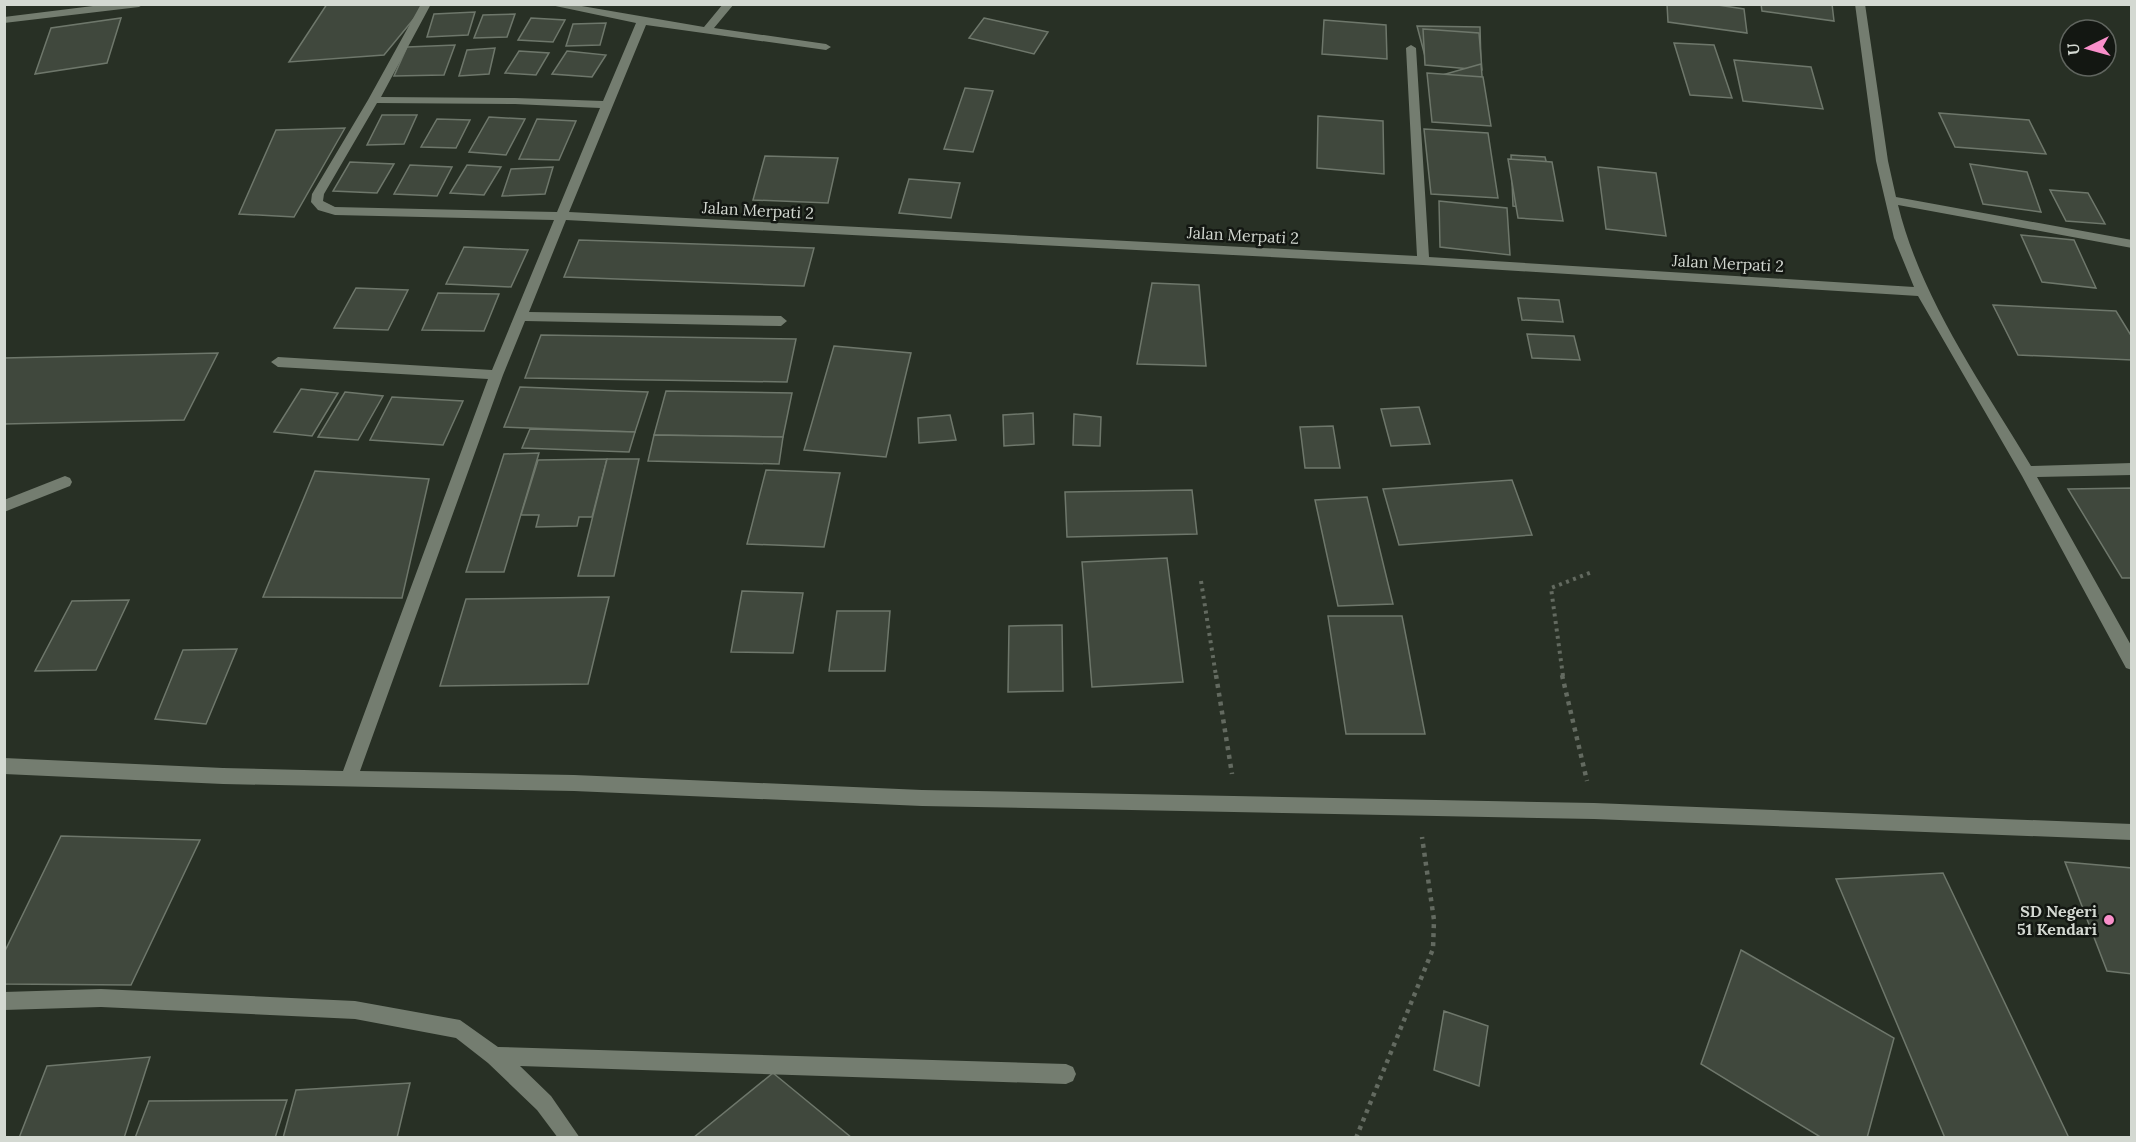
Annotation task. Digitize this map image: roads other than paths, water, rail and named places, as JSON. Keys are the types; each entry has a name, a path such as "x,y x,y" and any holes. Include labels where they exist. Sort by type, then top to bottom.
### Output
{"street":[{"path":"4,20 139,4"},
{"path":"426,4 374,100 608,105"},
{"path":"551,4 642,21 826,47"},
{"path":"706,30 729,4"},
{"path":"1860,4 1882,161 1900,238 1922,292 2027,472 2132,663"},
{"path":"349,778 496,375 642,21"},
{"path":"1411,48 1424,261"},
{"name":"Jalan Merpati 2","path":"374,100 318,194 317,202 322,207 335,211 562,216 1424,261 1922,292"},
{"path":"1892,200 2132,244"},
{"path":"521,316 781,321"},
{"path":"278,362 496,375"},
{"path":"2027,472 2132,469"},
{"path":"4,506 65,482"},
{"path":"4,766 223,776 574,783 922,798 1593,811 2132,832"},
{"path":"4,1001 101,998 355,1010 460,1029 495,1056 544,1103 570,1137"},
{"path":"495,1056 1066,1074"}],"place":[{"name":"SD Negeri 51 Kendari","path":"2109,920"}]}
